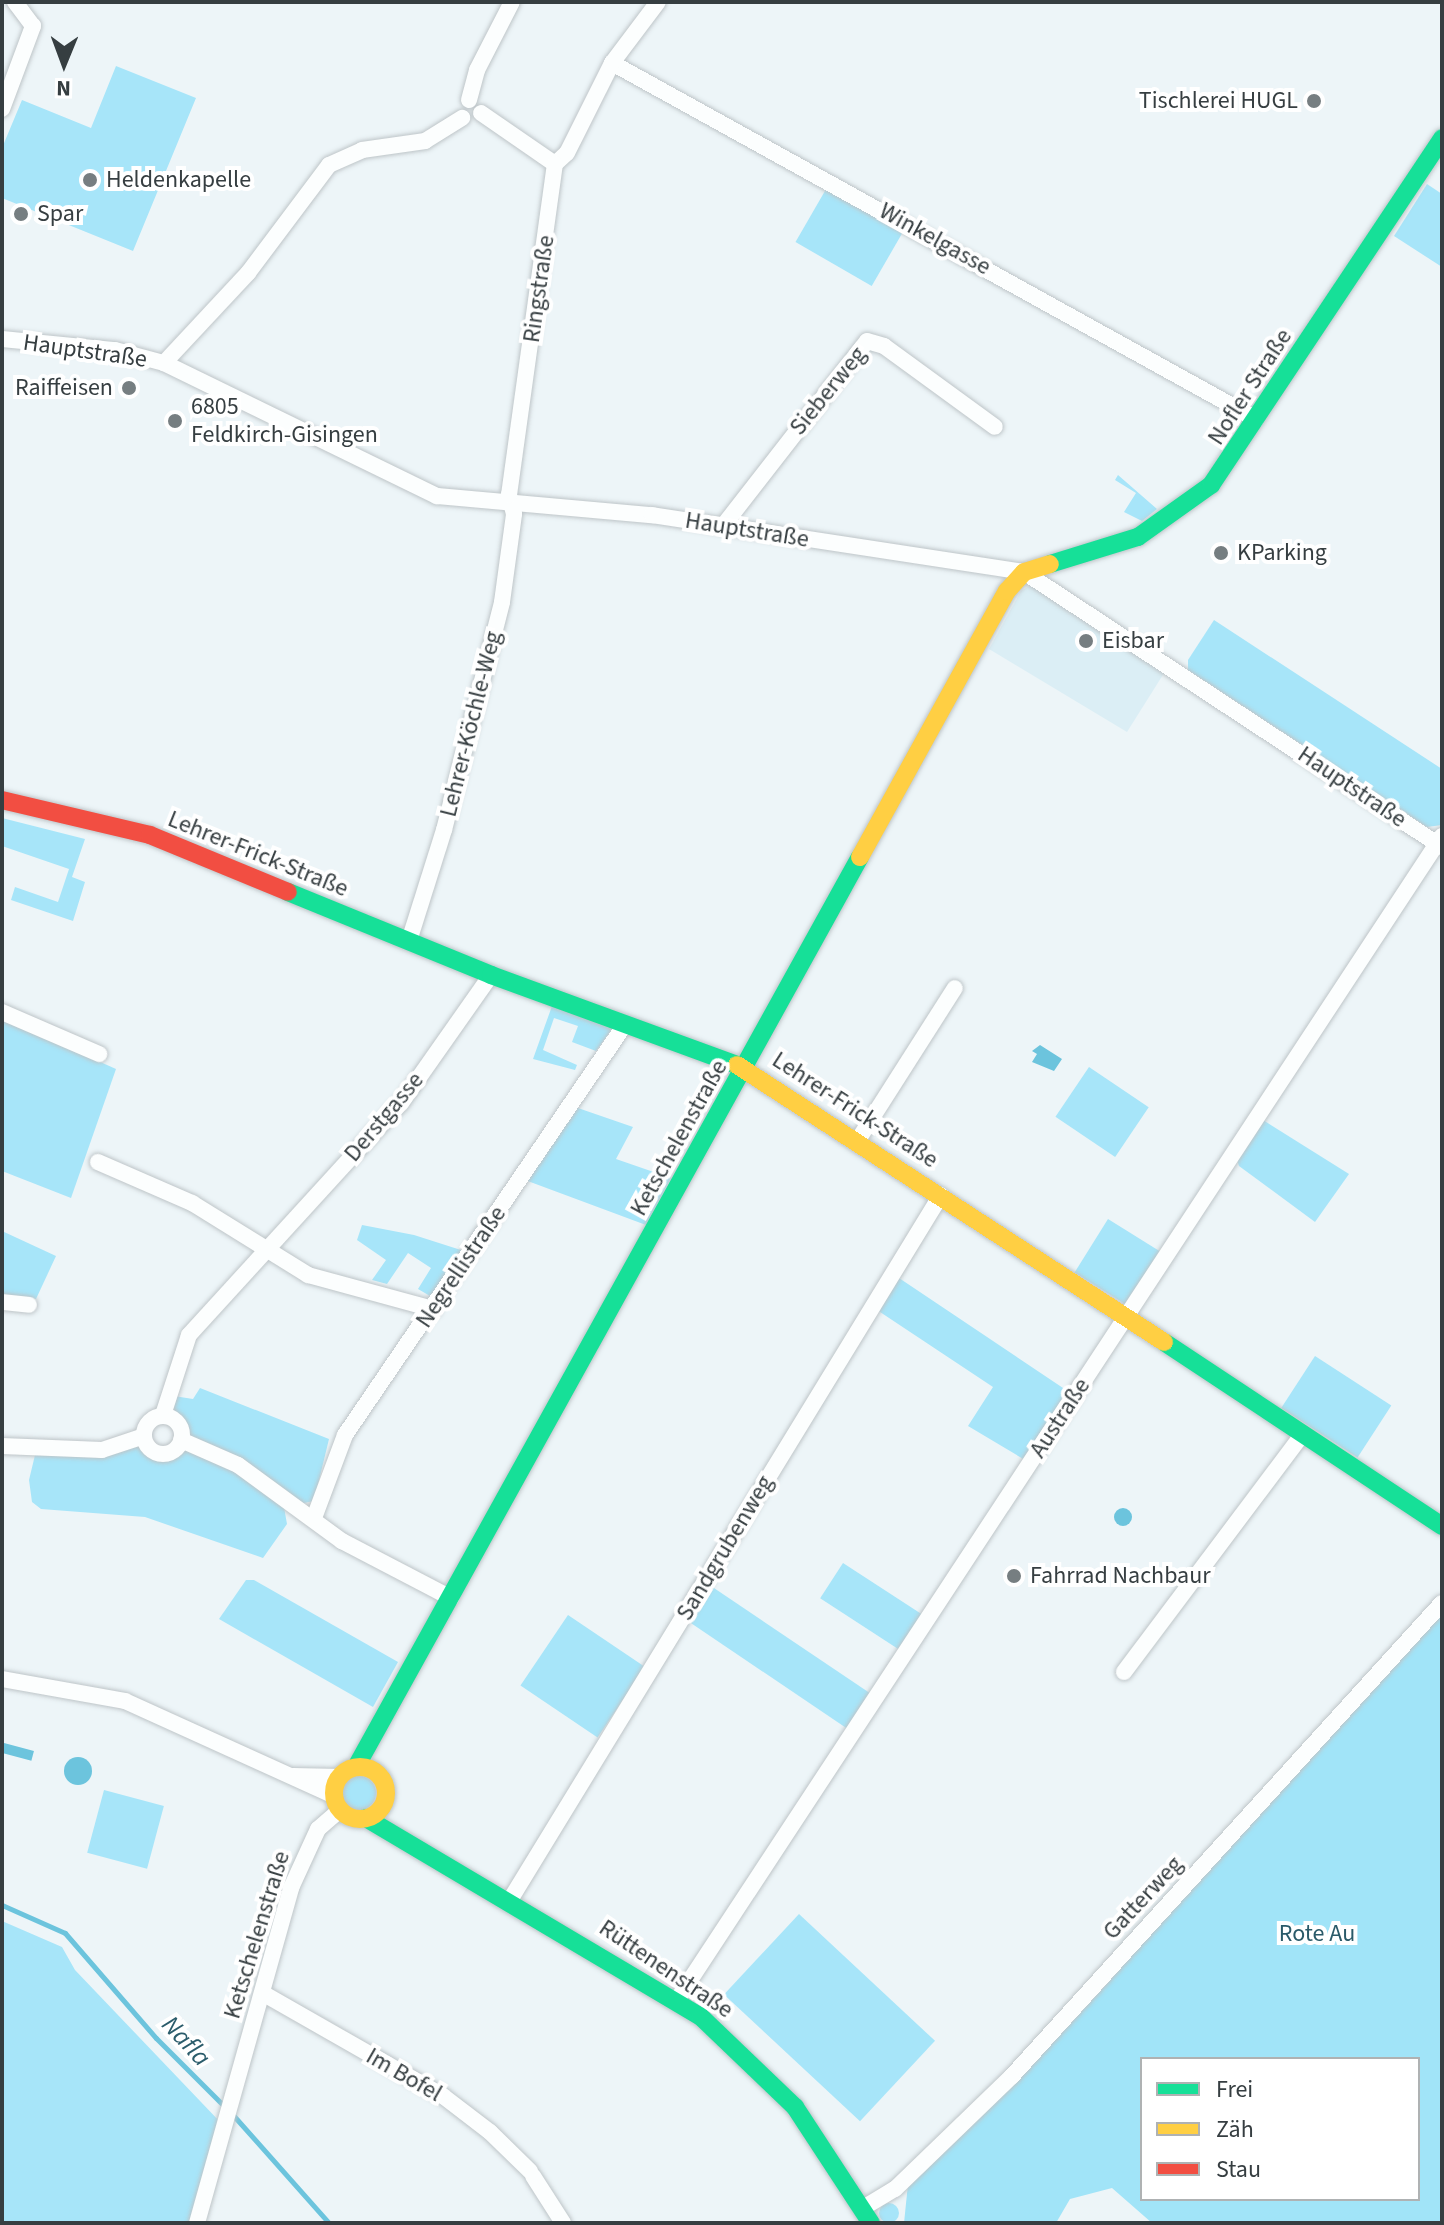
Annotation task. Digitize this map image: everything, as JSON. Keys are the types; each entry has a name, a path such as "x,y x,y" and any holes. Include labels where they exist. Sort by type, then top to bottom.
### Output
{"main road":[{"name":"Nofler Straße","path":"1024,572 1157,526 1220,475 1442,138"},
{"name":"Ketschelenstraße","path":"348,1772 378,1730 746,1069 1007,591 1024,572"},
{"name":"Lehrer-Frick-Straße","path":"2,800 150,835 491,975 746,1069 858,1140 1301,1436 1441,1523"},
{"name":"Ketschelenstraße","path":"376,1773 378,1730"},
{"path":"348,1772 376,1773 385,1787 383,1804 366,1818 352,1818 337,1803 348,1772"},
{"name":"Rüttenenstraße","path":"383,1804 417,1845"},
{"name":"Rüttenenstraße","path":"366,1818 417,1845 677,2000 724,2036 783,2093 867,2216"}],"street":[{"path":"2,109 33,26 15,2"},
{"path":"462,118 460,105 469,100 477,70 512,2"},
{"path":"469,100 479,104 481,113 555,164 567,153 612,63 658,2"},
{"name":"Winkelgasse","path":"612,63 1256,419"},
{"path":"164,363 248,273 329,165 362,150 425,141 462,118 474,121 481,113"},
{"name":"Ringstraße","path":"512,503 555,164"},
{"name":"Hauptstraße","path":"2,339 115,350 164,363 418,490 723,526 1024,572 1440,842"},
{"name":"Sieberweg","path":"723,526 867,341 884,346 995,427"},
{"name":"Lehrer-Köchle-Weg","path":"409,941 444,830 502,602 512,503"},
{"name":"Austraße","path":"677,2000 1440,842"},
{"name":"Derstgasse","path":"163,1415 189,1335 269,1253 401,1103 491,975"},
{"path":"858,1140 955,988"},
{"path":"2,1012 99,1054"},
{"name":"Negrellistraße","path":"314,1518 345,1435 625,1024"},
{"path":"98,1162 192,1203 308,1275 433,1309"},
{"name":"Sandgrubenweg","path":"510,1900 941,1195"},
{"path":"2,1302 29,1305"},
{"path":"163,1415 179,1424 181,1440 173,1450 160,1453 149,1448 144,1436 151,1419 163,1415"},
{"path":"2,1446 102,1450 144,1436"},
{"path":"1124,1672 1301,1436"},
{"path":"181,1440 238,1465 342,1541 451,1598"},
{"name":"Gatterweg","path":"867,2216 1012,2076 1442,1603"},
{"path":"2,1679 125,1701 293,1776 337,1803"},
{"path":"293,1776 348,1772"},
{"name":"Ketschelenstraße","path":"197,2223 298,1869 318,1829 337,1803"},
{"name":"Im Bofel","path":"264,1994 443,2096 490,2132 532,2174 563,2223"}],"shaded area":[{"path":"116,66 196,98 133,251 2,198 2,148 22,100 91,128"},
{"path":"829,184 905,228 872,286 796,242"},
{"path":"1427,184 1442,194 1442,267 1394,236"},
{"path":"1118,475 1157,509 1142,521 1124,512 1136,493 1115,480"},
{"path":"1033,584 1166,670 1127,732 989,649 1021,591"},
{"path":"1214,620 1442,769 1442,825 1427,827 1188,670 1188,660"},
{"path":"2,818 85,839 72,877 85,882 73,921 11,900 15,887 58,902 69,869 2,846"},
{"path":"552,1006 612,1029 596,1051 572,1042 578,1026 554,1018 543,1050 577,1065 575,1070 533,1059"},
{"path":"2,1018 116,1069 71,1198 2,1171"},
{"path":"1040,1045 1062,1059 1054,1071 1032,1062 1037,1054 1032,1051"},
{"path":"1089,1067 1149,1107 1115,1157 1055,1117"},
{"path":"575,1107 633,1127 616,1159 671,1178 646,1225 525,1180"},
{"path":"1263,1120 1349,1174 1315,1222 1239,1166 1237,1160"},
{"path":"1108,1219 1161,1252 1127,1305 1075,1272"},
{"path":"362,1225 414,1235 464,1251 430,1296 418,1289 431,1268 408,1253 387,1284 372,1280 386,1260 357,1240"},
{"path":"2,1231 56,1256 36,1299 2,1295"},
{"path":"899,1278 1069,1392 1025,1460 968,1426 993,1387 877,1310"},
{"path":"1315,1356 1391,1406 1358,1458 1281,1408"},
{"path":"200,1388 329,1439 314,1501 299,1504 187,1437 180,1420 172,1414 174,1396 193,1399"},
{"path":"139,1442 153,1457 173,1458 186,1449 233,1468 284,1507 287,1524 263,1558 145,1517 41,1509 32,1502 29,1480 35,1455"},
{"path":"1119,1508 1127,1508 1132,1517 1130,1524 1119,1526 1114,1521 1114,1513"},
{"path":"843,1563 922,1614 899,1649 820,1598"},
{"path":"246,1580 254,1580 398,1662 373,1707 219,1619"},
{"path":"708,1584 870,1694 847,1728 685,1619"},
{"path":"568,1615 645,1667 598,1737 520,1685"},
{"path":"4,1743 34,1751 31,1761 2,1753"},
{"path":"78,1757 88,1761 92,1771 88,1781 78,1785 68,1781 64,1771 68,1761"},
{"path":"359,1776 371,1781 376,1793 371,1805 359,1810 347,1805 342,1793 347,1781"},
{"path":"104,1790 164,1806 147,1869 87,1853"},
{"path":"799,1914 935,2041 860,2121 724,1994"},
{"path":"2,1921 62,1947 75,1970 222,2124 192,2223 2,2223"},
{"path":"889,2203 896,2206 899,2213 896,2220 889,2223 882,2220 879,2213 882,2206"}],"green space":[{"name":"Rote Au","path":"1442,1603 1442,2223 1152,2223 1112,2188 1070,2199 1056,2223 904,2223 908,2184 1017,2082"}],"waterway":[{"name":"Nafla","path":"2,1905 65,1933 156,2038 226,2108"},
{"name":"Nafla","path":"233,2115 329,2223"}],"traffic: fast":[{"path":"1050,564 1138,537 1211,485 1442,138"},
{"path":"356,1767 860,857"},
{"path":"288,892 491,975 737,1065"},
{"path":"1164,1342 1442,1526"},
{"path":"366,1818 700,2016 795,2107 871,2223"}],"traffic: slow":[{"path":"860,857 1007,591 1024,572 1050,564"},
{"path":"737,1065 1164,1342"},
{"path":"360,1767 378,1775 386,1793 378,1811 360,1819 342,1811 334,1793 342,1775 360,1767"}],"traffic: jam":[{"path":"2,800 150,835 288,892"}],"place":[{"name":"Tischlerei HUGL","path":"1314,101"},
{"name":"Heldenkapelle","path":"90,180"},
{"name":"Spar","path":"21,214"},
{"name":"Raiffeisen","path":"129,388"},
{"name":"6805 Feldkirch-Gisingen","path":"175,421"},
{"name":"KParking","path":"1221,553"},
{"name":"Eisbar","path":"1086,641"},
{"name":"Fahrrad Nachbaur","path":"1014,1576"}]}
